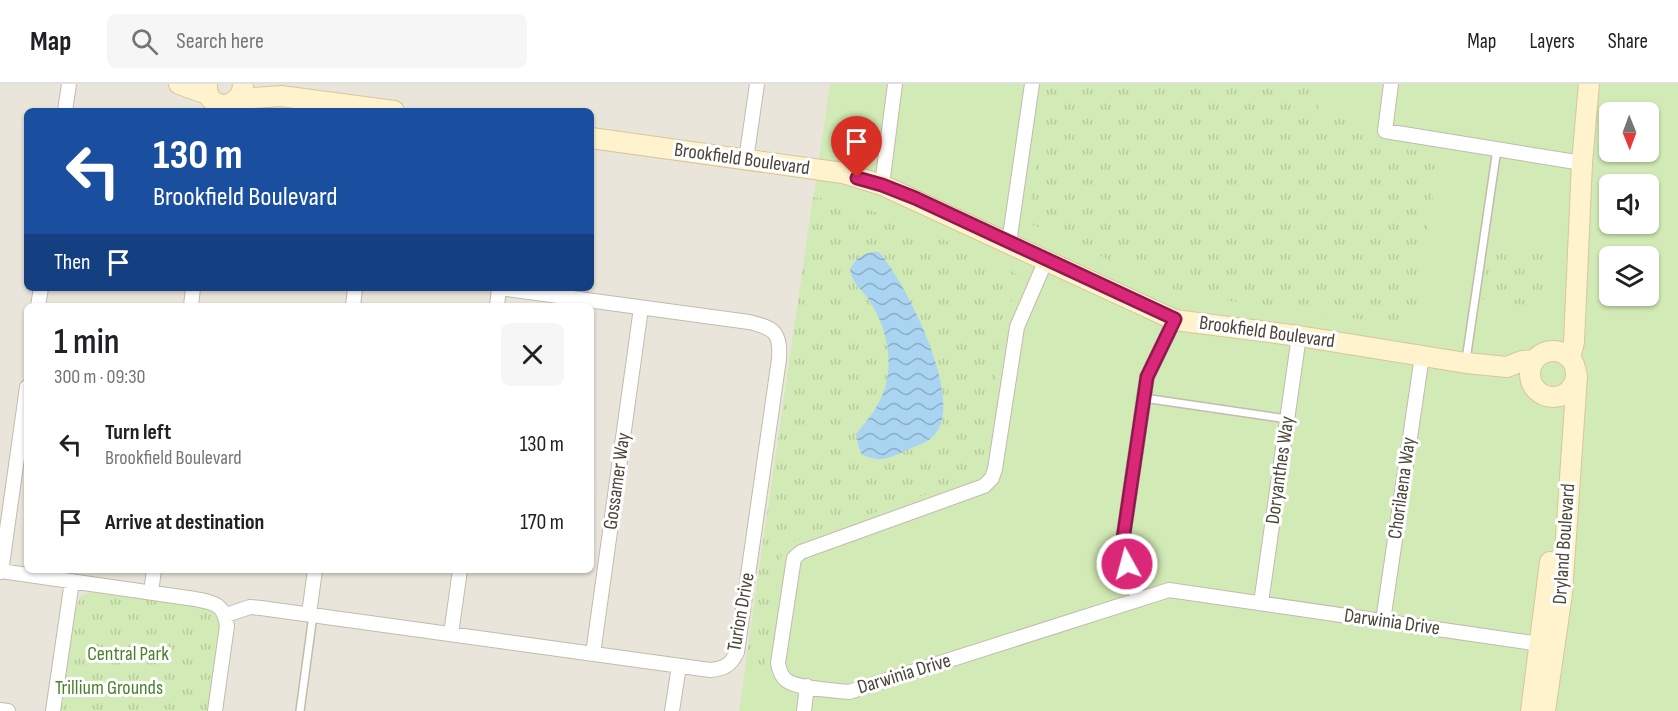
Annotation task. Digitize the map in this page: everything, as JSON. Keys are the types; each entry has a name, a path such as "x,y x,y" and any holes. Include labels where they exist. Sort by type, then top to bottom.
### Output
{"street":[{"path":"65,108 69,84"},
{"path":"179,84 208,96 221,105 239,96 281,96 369,108"},
{"path":"746,160 757,84"},
{"path":"882,185 895,84"},
{"path":"1010,243 1032,84"},
{"path":"1391,84 1385,131 1582,163"},
{"name":"Dryland Boulevard","path":"1545,711 1562,594 1582,163 1588,84"},
{"name":"Brookfield Boulevard","path":"594,138 843,173 882,185 1175,319 1466,363 1507,367 1540,357"},
{"name":"Darwinia Drive","path":"1046,260 1017,327 992,478 984,486 801,552 794,558 778,663 787,682 849,692 1169,590 1540,644"},
{"name":"Turion Drive","path":"226,615 250,607 718,670 733,661 737,652 780,346 779,338 773,330 765,326 520,291"},
{"name":"Gossamer Way","path":"593,654 641,308"},
{"name":"Dryland Boulevard","path":"1540,357 1557,340 1575,310"},
{"path":"1138,600 1122,546 1147,377 1175,319"},
{"name":"Doryanthes Way","path":"1261,603 1299,336"},
{"path":"1507,367 1542,395 1549,397 1562,396 1572,388 1573,367 1559,352 1540,357 1530,373 1533,386"},
{"name":"Chorilaena Way","path":"1383,621 1422,356"},
{"name":"Dryland Boulevard","path":"1531,711 1549,584 1562,396"},
{"path":"24,408 1,572 151,592 214,603 226,615 227,626 215,711"},
{"path":"151,592 154,573"},
{"path":"311,615 315,573"},
{"path":"452,634 460,573"},
{"path":"53,711 72,581"},
{"path":"672,711 679,666"},
{"path":"804,711 807,686"},
{"path":"0,710 8,711"}],"lane":[{"path":"1466,363 1497,149"},
{"path":"1144,398 1287,419"},
{"path":"300,711 311,615"}],"shaded area":[{"path":"0,84 1617,84 1612,102 1599,102 1599,162 1609,162 1608,174 1599,174 1599,234 1603,234 1602,246 1599,246 1599,277 1561,711 0,711"}],"green space":[{"path":"830,84 1678,84 1678,711 739,711"},
{"path":"1047,84 1321,84 1317,115 1365,122 1362,143 1439,154 1414,327 1183,294 1033,225 1028,217"},
{"path":"813,197 866,209 918,228 1017,274 1020,282 1004,317 982,469 975,477 783,545 765,670 745,667"},
{"path":"1488,242 1548,250 1544,308 1480,299"},
{"name":"Central Park","path":"90,592 202,607 213,613 219,623 220,631 208,711 61,711 76,608 81,596"}],"water":[{"path":"879,252 903,287 927,337 942,388 943,411 939,428 932,438 888,458 878,459 862,455 856,434 874,411 886,384 888,355 886,341 876,313 855,282 850,269 859,258"}],"route":[{"path":"857,178 915,198 1175,319 1147,377 1122,546 1127,564"}],"park label":[{"name":"Trillium Grounds","path":"109,688"}]}
